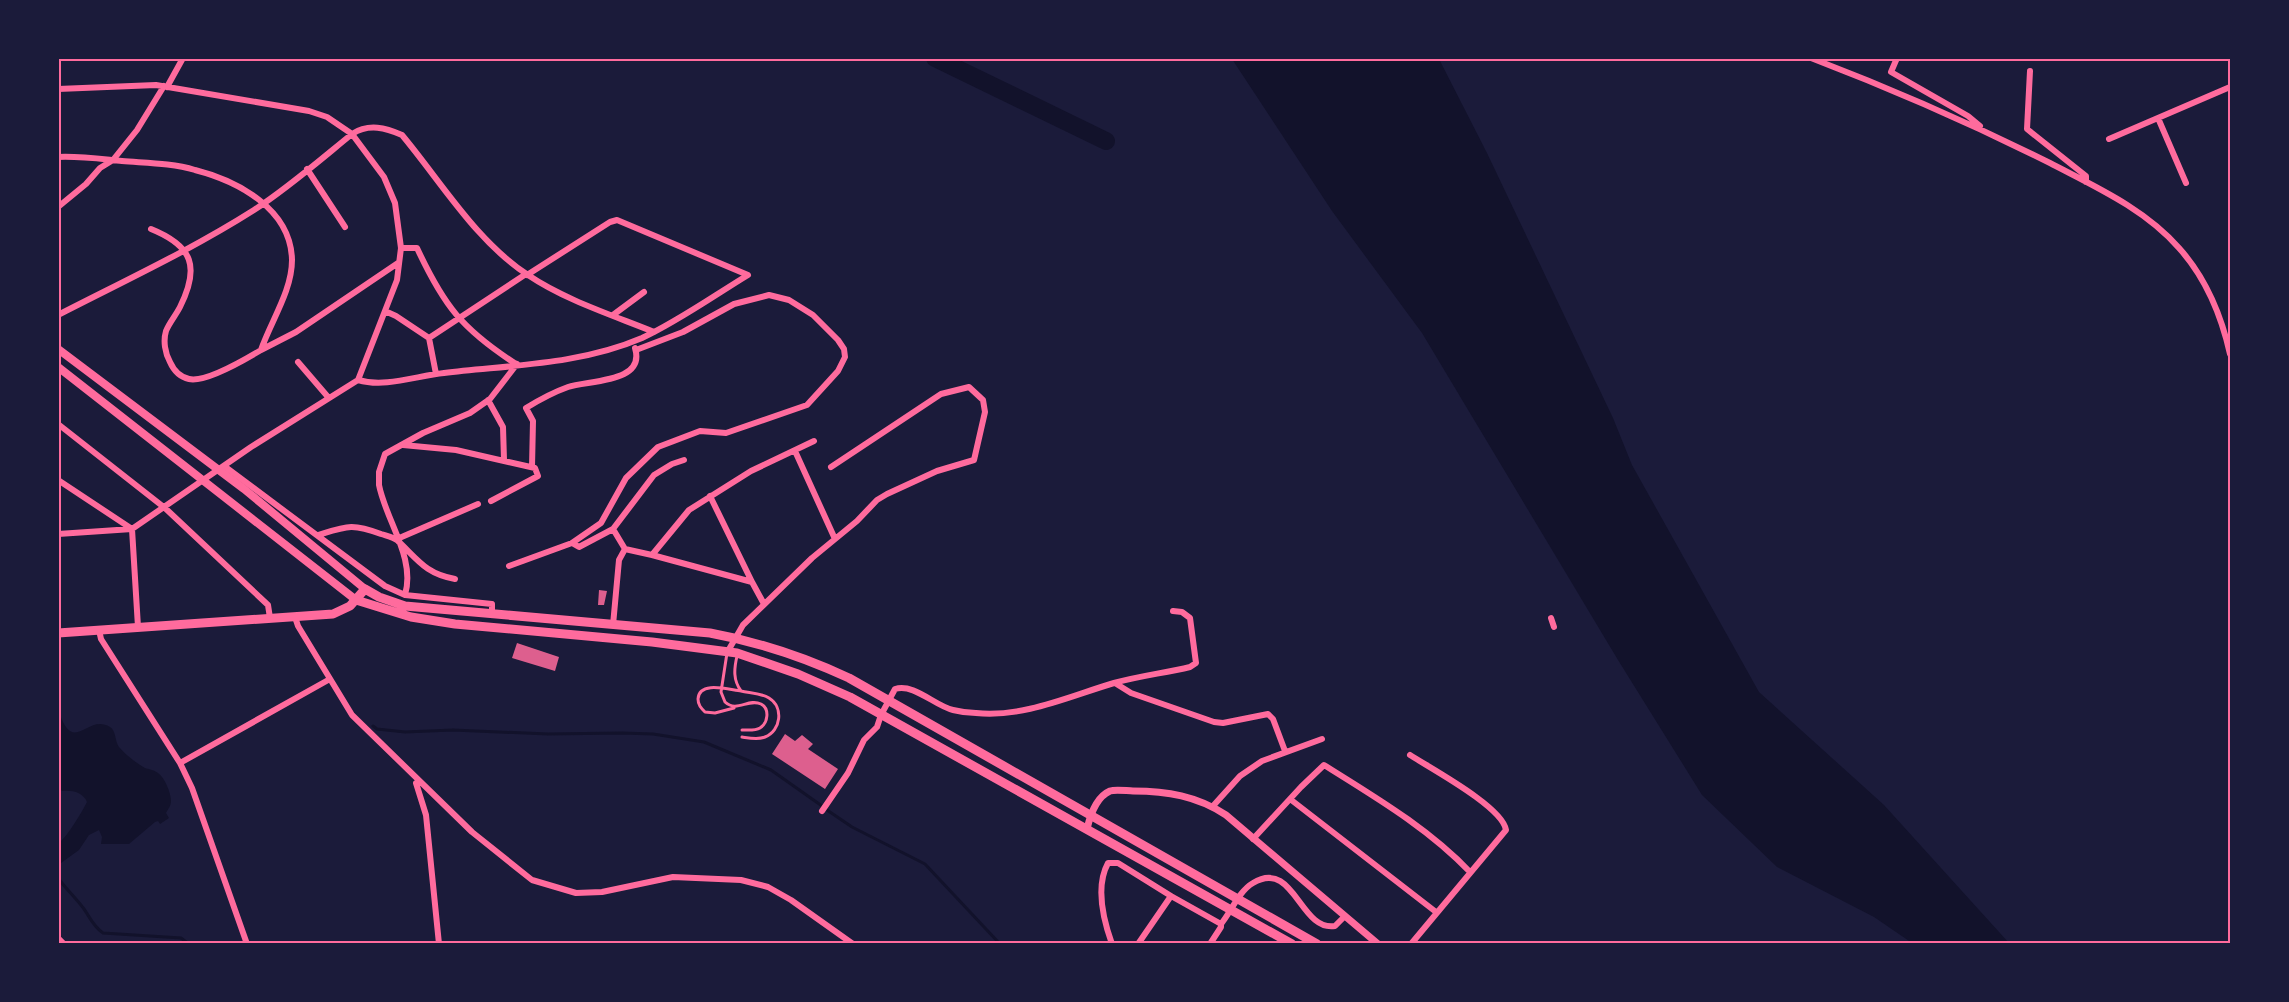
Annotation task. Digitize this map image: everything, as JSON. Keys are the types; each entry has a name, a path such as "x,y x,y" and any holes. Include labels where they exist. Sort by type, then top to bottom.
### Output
{"main road":[{"path":"58,349 221,468 365,589 380,597 405,606 710,633 737,638 804,658 849,678 1317,944"},
{"path":"60,372 356,600 411,617 455,624 634,640 733,652 826,686 1292,944"},
{"path":"58,633 333,614 350,606 365,589"}],"street":[{"path":"58,207 86,184 100,168 113,160 137,130 183,58"},
{"path":"1811,58 1987,132 2086,182 2137,211 2179,247 2202,279 2214,300 2230,354"},
{"path":"1897,58 1891,72 1968,116 1987,132"},
{"path":"2030,70 2027,129 2086,176 2086,182"},
{"path":"58,88 122,85 166,87 309,111 327,117 352,134 384,177 395,202 401,248 397,280 358,380 328,397 132,529 58,534"},
{"path":"2109,139 2230,87"},
{"path":"2158,118 2186,183"},
{"path":"58,315 185,250 264,203 352,134 373,127 391,130 402,135 481,233 526,274 544,285 654,332"},
{"path":"58,157 113,160 194,169 223,179 264,203 284,229 292,259 286,289 261,350"},
{"path":"307,170 345,227"},
{"path":"358,380 373,384 594,354 654,332 748,275 617,220 610,222 526,274 429,338"},
{"path":"151,229 170,237 185,250 191,267 192,276 188,292 166,331 165,344 167,357 173,369 180,376 198,380 296,332 398,263"},
{"path":"401,248 417,248 440,294 458,318 489,346 517,364"},
{"path":"613,315 644,292"},
{"path":"509,566 572,543 602,523 626,478 653,450 700,431 726,433 807,405 838,371 844,361 845,353 838,340 813,315 789,300 769,295 734,304 683,332 636,350"},
{"path":"385,310 429,338 436,374"},
{"path":"532,467 533,421 526,408 568,387 625,374 636,364 638,356 632,341"},
{"path":"298,362 328,397"},
{"path":"405,595 408,576 381,496 378,472 385,454 423,433 470,413 488,400 517,364"},
{"path":"733,652 743,625 812,558 887,494 938,471 974,460 985,412 982,400 969,387 941,394 831,467"},
{"path":"488,400 503,427 504,460"},
{"path":"58,424 165,508 268,605 270,618"},
{"path":"652,555 682,516 710,496 751,471 814,441"},
{"path":"402,445 456,450 535,468 538,476 491,501"},
{"path":"795,451 835,539"},
{"path":"572,543 579,547 585,546 613,529 654,475 684,460"},
{"path":"221,468 318,535 372,578 386,586 405,595 492,604 492,614"},
{"path":"58,480 132,529"},
{"path":"710,496 764,604"},
{"path":"397,539 478,504"},
{"path":"318,535 348,525 359,526 397,539 423,566 435,574 455,579"},
{"path":"132,529 138,627"},
{"path":"613,529 625,549 752,582"},
{"path":"614,625 619,560 625,549"},
{"path":"822,811 848,773 864,740 877,727 895,689 902,687 953,710 979,714 1006,713 1051,704 1115,683 1183,669 1197,663 1190,618 1182,612 1173,611"},
{"path":"295,617 297,626 352,715 472,832 532,880 576,893 602,892 673,877 741,880 776,891 853,944"},
{"path":"1551,618 1554,627"},
{"path":"99,630 101,639 180,763 192,788 247,944"},
{"path":"180,763 330,679"},
{"path":"1115,683 1131,693 1214,722 1223,723 1268,714 1273,719 1286,751"},
{"path":"1213,806 1240,776 1262,761 1322,739"},
{"path":"1410,755 1495,812 1505,824 1506,830 1411,944"},
{"path":"1253,839 1324,765 1436,839 1470,872"},
{"path":"416,783 426,814 439,944"},
{"path":"1087,829 1091,814 1101,798 1111,791 1190,796 1213,806 1378,944"},
{"path":"1290,799 1437,912"},
{"path":"1112,944 1101,889 1103,872 1108,863 1118,863 1171,896 1222,922"},
{"path":"1210,944 1222,922 1246,889 1262,880 1273,879 1291,889 1319,924 1328,927 1335,926 1344,917"},
{"path":"1138,944 1171,896"}],"lane":[{"path":"733,652 722,689 725,702 730,706 739,707"},
{"path":"733,652 735,677 741,691"},
{"path":"742,730 758,729 767,720 763,706 759,703 748,704 715,713 705,712 698,700 702,691 710,688 741,691 763,695 775,702 779,719 774,730 765,738 742,737"},
{"path":"747,693 752,698 748,704"}],"shaded area":[{"path":"1232,59 1439,59 1487,153 1613,418 1632,465 1759,692 1884,805 2009,943 1912,943 1874,917 1777,867 1702,795 1618,660 1422,333 1332,211"},
{"path":"59,712 70,731 82,731 102,724 110,727 124,753 145,768 161,775 171,798 166,813 169,818 160,824 158,821 155,822 129,844 101,844 102,837 99,830 89,835 79,850 61,863 59,843 87,802 80,794 73,791 62,791 59,788"}],"building":[{"path":"599,590 607,591 604,605 598,605"},
{"path":"517,643 559,657 555,671 512,658"},
{"path":"785,734 795,741 802,735 813,744 808,749 838,769 825,789 772,754"}],"waterway":[{"path":"935,58 1106,141"},
{"path":"373,726 377,729 405,732 453,730 548,734 653,734 704,742 771,770 822,806"},
{"path":"827,810 852,827 925,864 1000,944"},
{"path":"58,878 81,905 94,925 103,933 181,938 189,944"}]}
